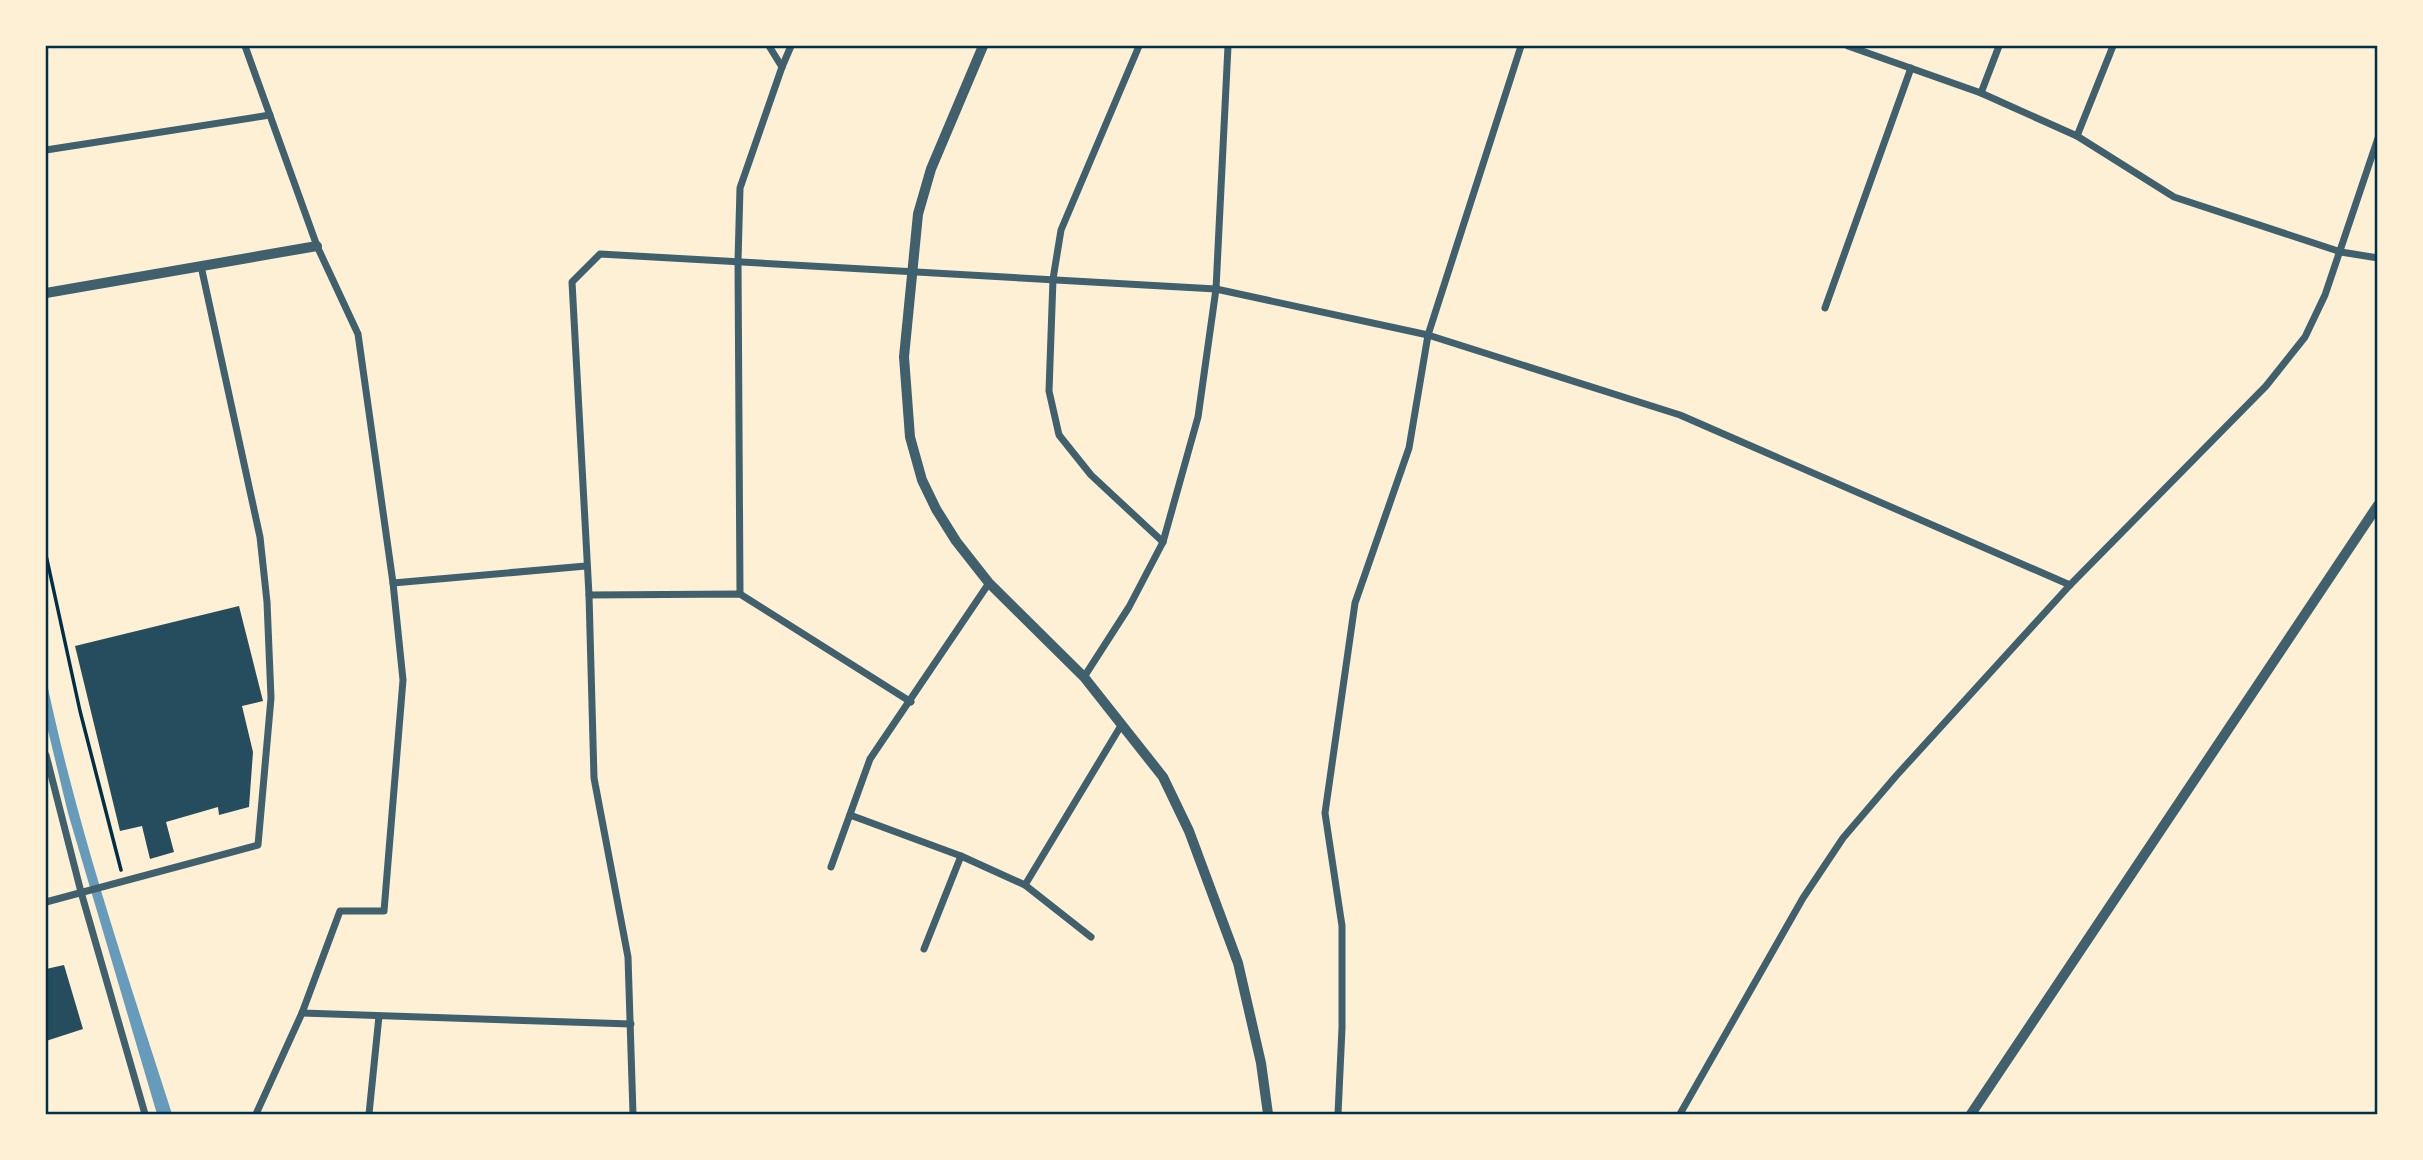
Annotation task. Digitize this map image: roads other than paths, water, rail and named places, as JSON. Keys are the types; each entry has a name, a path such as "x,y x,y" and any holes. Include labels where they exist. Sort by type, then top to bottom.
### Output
{"street":[{"path":"245,46 317,246 358,334 393,583 403,680 384,911 340,911 302,1013 256,1115"},
{"path":"769,46 782,67"},
{"path":"740,594 740,188 791,46"},
{"path":"983,46 930,169 918,214 904,357 910,438 922,480 956,541 989,583 1084,677 1163,777 1189,831 1238,963 1261,1063 1268,1115"},
{"path":"1139,46 1061,230 1053,279 1048,391 1059,435 1091,474 1163,542"},
{"path":"1084,677 1129,607 1163,542 1198,417 1216,289 1228,46"},
{"path":"1338,1115 1342,1028 1342,926 1325,813 1355,603 1409,448 1428,335 1521,46"},
{"path":"1848,46 1982,93 2077,135 2174,197 2341,251 2378,258"},
{"path":"1982,93 1999,46"},
{"path":"2077,135 2113,46"},
{"path":"1825,308 1911,68"},
{"path":"46,150 270,115"},
{"path":"1680,1115 1803,898 1843,838 2070,585 2266,386 2305,337 2325,295 2378,138"},
{"path":"46,293 317,246"},
{"path":"634,1115 628,957 594,778 589,595 572,282 600,254 1216,289 1428,335 1680,415 2070,585"},
{"path":"46,902 258,845 271,698 267,602 260,537 201,266"},
{"path":"1970,1115 2378,505"},
{"path":"393,583 586,566"},
{"path":"831,867 870,759 989,583"},
{"path":"589,595 740,594 911,702"},
{"path":"1025,885 1122,723"},
{"path":"46,755 81,892 145,1115"},
{"path":"850,815 961,856 1025,885 1091,937"},
{"path":"923,949 961,856"},
{"path":"302,1013 631,1024"},
{"path":"369,1115 379,1016"}],"water":[{"path":"46,679 87,844 172,1114 157,1114 68,813 46,722"}]}
